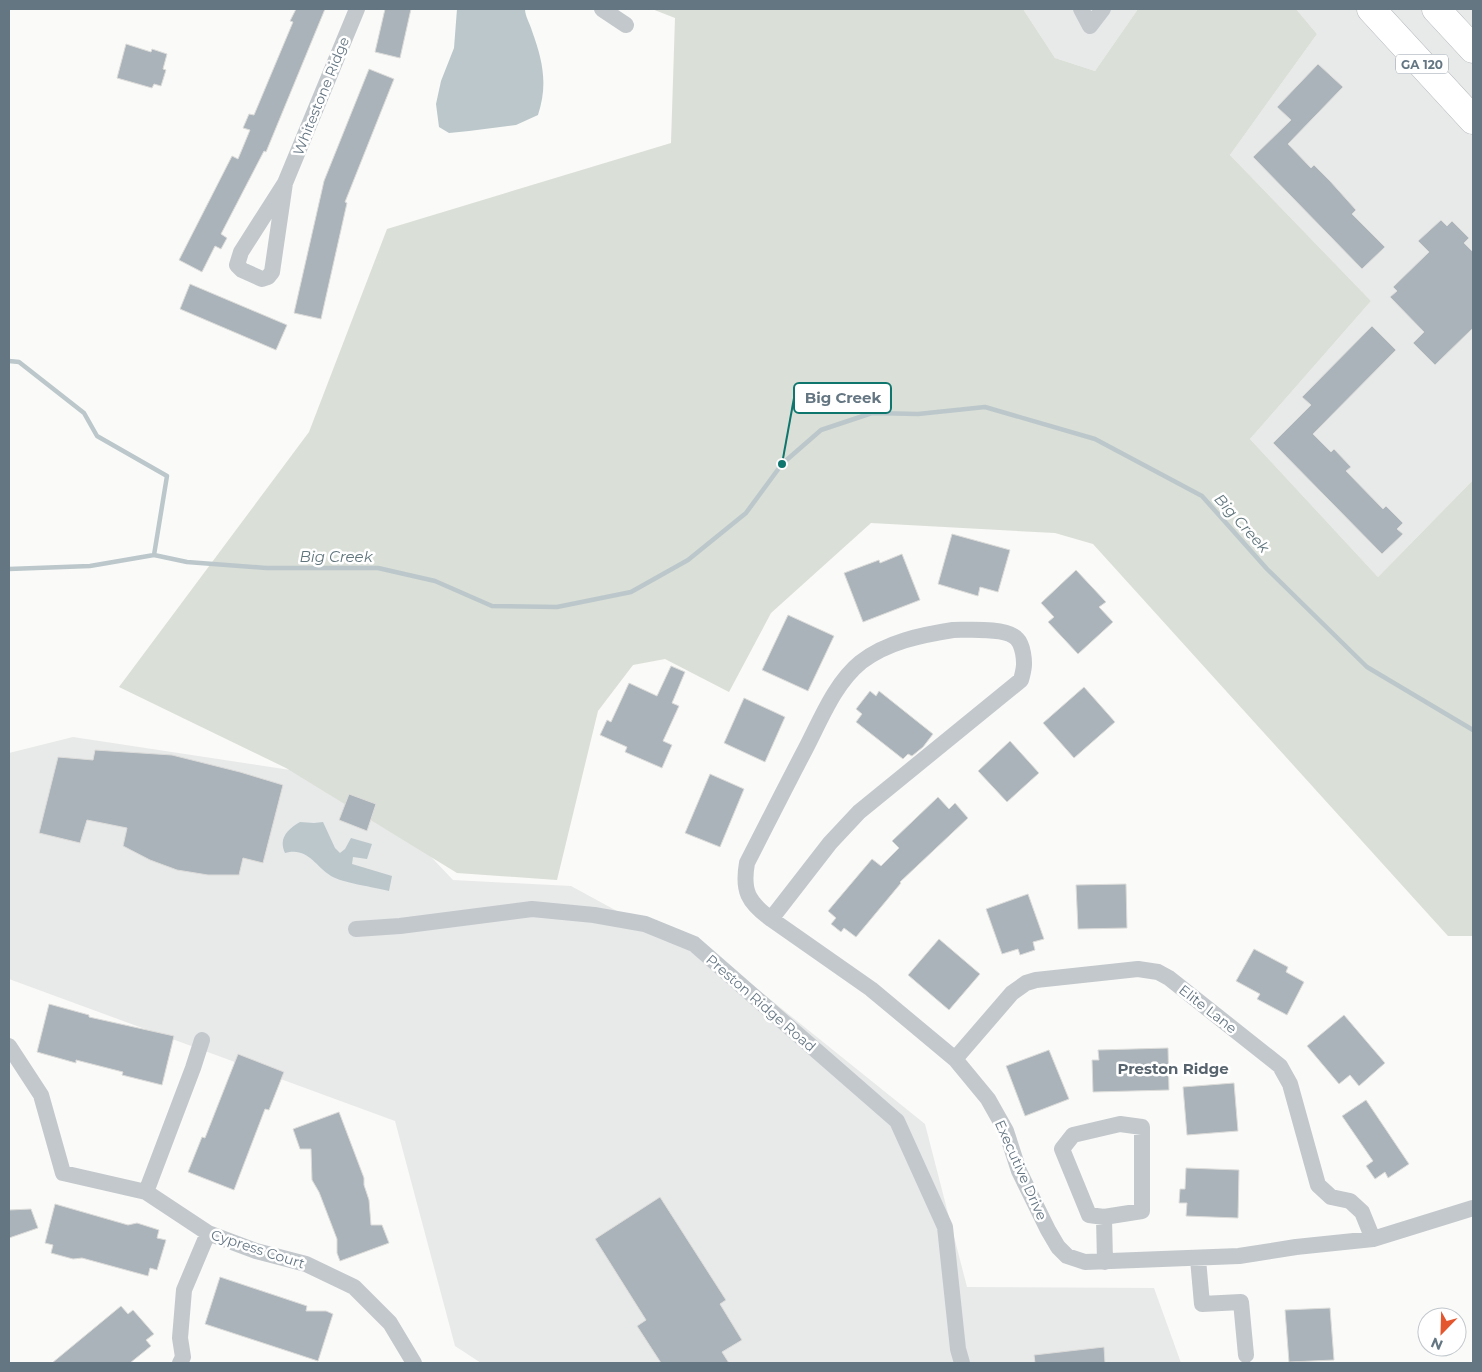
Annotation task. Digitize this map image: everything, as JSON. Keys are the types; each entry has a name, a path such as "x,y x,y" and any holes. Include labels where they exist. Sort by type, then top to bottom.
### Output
{"highway":[{"name":"GA 120","path":"1371,9 1473,120"},
{"path":"1436,9 1473,49"}],"street":[{"name":"Whitestone Ridge","path":"285,183 272,272 268,278 262,279 242,270 238,265 241,252 285,183 357,9"},
{"path":"602,9 626,25"},
{"path":"1081,9 1090,26 1103,9"},
{"name":"Executive Drive","path":"771,919 830,843 859,812 1021,680 1025,666 1021,644 1016,637 1005,633 977,630 953,630 928,634 906,640 882,650 862,662 848,674 832,699 747,863 744,879 748,896 757,909 771,919 871,989 955,1059 988,1099 1006,1131 1019,1171 1048,1230 1058,1247 1067,1256 1085,1262 1239,1256 1296,1247 1373,1239 1473,1208"},
{"name":"Preston Ridge Road","path":"356,928 400,926 532,909 594,915 645,924 694,944 897,1121 945,1227 958,1349 962,1363"},
{"name":"Elite Lane","path":"955,1059 1012,993 1026,983 1036,980 1138,969 1158,972 1169,978 1280,1066 1290,1084 1318,1185 1331,1197 1350,1201 1362,1212 1373,1239"},
{"path":"146,1192 202,1040"},
{"name":"Cypress Court","path":"9,1046 41,1095 63,1173 146,1192 208,1233 256,1251 306,1264 354,1287 390,1323 414,1363"},
{"path":"1120,1124 1142,1127 1142,1211 1104,1217 1089,1215 1062,1149 1073,1135 1120,1124"},
{"path":"1104,1217 1105,1262"},
{"path":"180,1363 183,1357 180,1338 184,1290 208,1233"},
{"path":"1198,1259 1202,1304 1241,1302 1246,1355"}],"shaded area":[{"path":"457,9 525,9 539,53 543,73 543,93 538,115 516,125 469,131 449,133 439,127 436,104 441,81 454,48"},
{"path":"652,9 1023,9 1055,58 1095,71 1138,9 1296,9 1317,34 1230,155 1371,301 1250,439 1378,577 1473,480 1473,936 1448,936 1093,544 1055,533 871,523 771,613 729,692 665,659 633,665 598,711 557,880 457,873 286,768 119,687 309,432 387,229 671,143 675,18"},
{"path":"1023,9 1138,9 1095,71 1055,58"},
{"path":"1296,9 1473,9 1473,480 1378,577 1250,439 1371,301 1230,155 1317,34"},
{"path":"73,737 330,776 378,801 453,880 571,886 751,984 925,1124 967,1287 1154,1288 1181,1363 481,1363 455,1346 395,1121 9,979 9,753"},
{"path":"300,822 323,822 335,848 340,853 345,849 351,838 372,844 367,859 353,857 352,864 392,876 389,891 336,878 325,872 305,855 293,852 285,853 283,843 285,834"}],"building":[{"path":"296,9 325,9 266,152 264,151 221,234 227,238 221,249 215,246 202,272 179,260 232,156 238,159 250,130 243,128 249,114 254,115 293,22 290,21"},
{"path":"385,9 411,9 400,58 375,52"},
{"path":"126,44 151,52 152,49 167,54 163,69 166,70 161,86 154,84 152,88 117,78"},
{"path":"1318,64 1343,87 1288,144 1311,168 1314,165 1330,181 1356,210 1352,214 1385,247 1362,269 1253,157 1291,120 1277,107"},
{"path":"369,69 394,79 345,202 347,203 321,319 294,313 324,181"},
{"path":"1441,220 1447,226 1452,221 1469,238 1464,243 1473,252 1473,328 1435,365 1413,343 1424,332 1390,297 1397,291 1393,287 1429,252 1418,241"},
{"path":"190,284 287,325 276,350 180,309"},
{"path":"1372,326 1396,350 1313,434 1331,452 1334,449 1351,467 1346,471 1383,509 1386,506 1403,523 1397,529 1403,534 1382,554 1273,443 1311,405 1302,397"},
{"path":"952,534 1010,550 998,592 980,587 978,596 938,584"},
{"path":"902,554 920,600 863,622 844,573 879,560 880,563"},
{"path":"1076,570 1106,602 1099,607 1113,622 1078,654 1048,622 1054,617 1041,603"},
{"path":"788,615 834,636 808,691 762,670"},
{"path":"671,666 685,672 672,703 679,706 663,741 672,745 662,768 625,752 627,747 600,735 607,720 611,722 629,683 657,696"},
{"path":"1084,687 1115,722 1074,758 1043,723"},
{"path":"870,691 876,696 879,691 933,734 923,747 912,756 908,754 903,759 856,722 862,714 856,709"},
{"path":"744,698 785,717 765,762 724,743"},
{"path":"1010,741 1039,773 1007,802 978,771"},
{"path":"95,750 172,755 283,785 263,863 243,858 239,875 208,875 177,870 150,860 123,846 127,828 87,820 80,843 39,833 58,757 93,760"},
{"path":"710,774 744,789 720,847 685,833"},
{"path":"349,794 376,804 367,831 339,820"},
{"path":"938,797 949,809 955,803 968,818 900,882 856,937 844,928 841,932 831,924 836,918 828,911 872,859 881,866 899,848 892,841"},
{"path":"1126,884 1127,928 1078,929 1076,885"},
{"path":"1028,894 1044,939 1033,942 1035,950 1020,955 1018,949 1002,954 986,909"},
{"path":"939,939 980,974 949,1010 908,975"},
{"path":"1254,949 1288,967 1286,972 1304,982 1287,1015 1257,999 1260,994 1236,981"},
{"path":"49,1004 89,1015 89,1017 174,1036 162,1085 122,1075 123,1072 76,1060 76,1063 37,1052"},
{"path":"1344,1015 1385,1063 1359,1086 1350,1075 1339,1084 1307,1046"},
{"path":"1168,1048 1169,1090 1093,1092 1092,1060 1099,1060 1098,1050"},
{"path":"1049,1050 1069,1099 1025,1116 1006,1066"},
{"path":"238,1054 284,1072 269,1110 265,1109 234,1190 188,1172 202,1137 205,1138"},
{"path":"1234,1083 1238,1131 1187,1135 1183,1087"},
{"path":"1366,1100 1409,1164 1388,1178 1385,1172 1375,1179 1366,1166 1373,1161 1342,1116"},
{"path":"339,1112 364,1178 364,1185 369,1200 371,1225 382,1225 389,1243 340,1261 337,1253 337,1239 319,1192 312,1180 311,1149 300,1149 293,1129"},
{"path":"1186,1168 1239,1170 1238,1218 1186,1216 1187,1203 1179,1203 1180,1189 1185,1189"},
{"path":"660,1197 726,1300 720,1304 742,1340 722,1352 729,1363 661,1363 637,1326 646,1320 595,1239"},
{"path":"55,1204 128,1225 137,1223 159,1230 157,1238 166,1240 157,1270 150,1268 148,1276 82,1258 73,1259 51,1253 53,1245 45,1243"},
{"path":"31,1209 38,1228 9,1238 9,1210"},
{"path":"220,1277 307,1306 306,1311 326,1311 333,1314 318,1361 205,1324"},
{"path":"121,1306 128,1314 133,1310 154,1334 146,1340 151,1346 130,1363 52,1363"},
{"path":"1330,1308 1334,1360 1289,1362 1285,1310"},
{"path":"1104,1347 1105,1363 1035,1363 1034,1355"}],"waterway":[{"path":"9,361 19,362 84,413 97,436 167,476 154,555"},
{"name":"Big Creek","path":"9,569 90,566 154,555 187,562 266,568 378,568 435,581 492,606 557,607 631,592 688,560 746,513 782,464 821,430 872,413 918,414 985,407 1095,439 1202,496 1267,569 1367,667 1473,730"}],"place":[{"name":"Big Creek","path":"782,464"}],"district":[{"name":"Preston Ridge","path":"1173,1068"}]}
